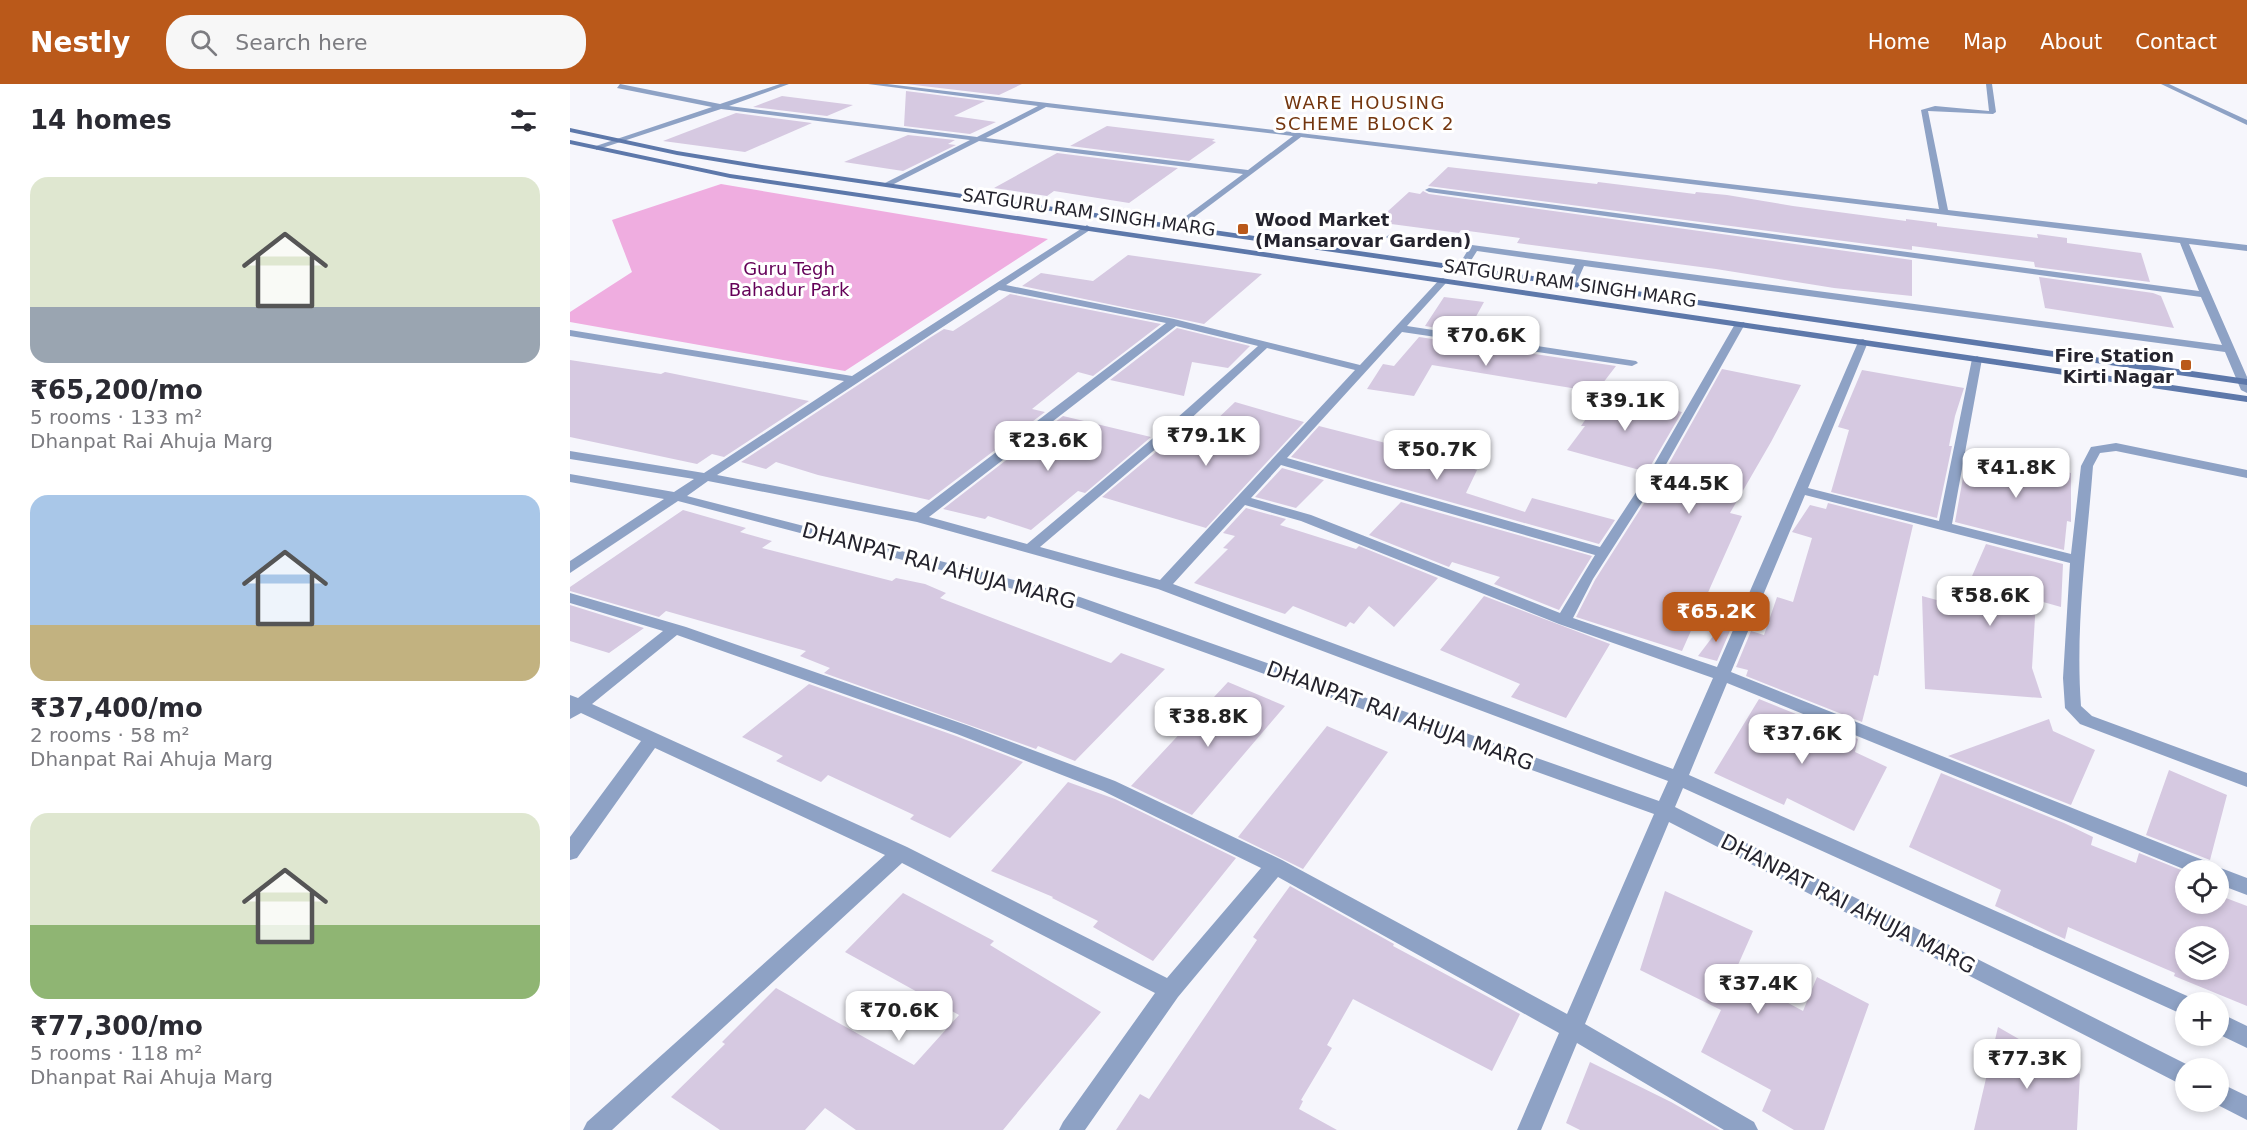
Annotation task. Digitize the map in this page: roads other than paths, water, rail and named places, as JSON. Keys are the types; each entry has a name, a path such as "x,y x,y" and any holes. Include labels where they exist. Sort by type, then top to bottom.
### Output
{"main road":[{"name":"SATGURU RAM SINGH MARG","path":"570,130 698,157 2246,385"},
{"name":"SATGURU RAM SINGH MARG","path":"570,142 729,176 2247,399"}],"street":[{"path":"625,84 619,87 723,107 1250,173"},
{"path":"599,148 786,84"},
{"path":"871,84 2247,248"},
{"path":"1944,212 1924,110 1935,108 1991,113 1993,112 1989,84"},
{"path":"2164,84 2247,123"},
{"path":"950,93 960,89"},
{"path":"888,185 1046,105"},
{"path":"1177,227 1301,134"},
{"path":"1429,190 2205,294"},
{"path":"570,568 1087,228"},
{"path":"1390,237 2229,349"},
{"path":"2183,240 2246,385"},
{"path":"1462,268 1474,248"},
{"path":"1572,284 1581,262"},
{"path":"1162,586 1443,281"},
{"path":"999,287 1174,322 1363,369"},
{"path":"919,518 1174,322"},
{"path":"1564,620 1586,579 1658,468 1740,324"},
{"path":"1400,328 1632,363"},
{"path":"570,333 855,380"},
{"path":"1529,1130 1863,342"},
{"path":"1031,548 1181,421 1265,345"},
{"path":"1945,527 1977,359"},
{"path":"2247,474 2116,447 2095,450 2087,466 2077,560 2071,678 2073,708 2086,720 2247,780"},
{"name":"DHANPAT RAI AHUJA MARG","path":"570,455 707,477 919,518 1162,586 1679,778 2175,1001"},
{"path":"1279,460 1605,553"},
{"name":"DHANPAT RAI AHUJA MARG","path":"570,478 677,497 1075,600 1665,811 2175,1070"},
{"path":"1801,490 2077,560"},
{"path":"1242,500 1306,518 1564,620 1722,675 2181,860"},
{"path":"570,598 675,630 963,730 1109,786 1275,866 1573,1029 1746,1130"},
{"path":"573,706 675,630"},
{"path":"573,706 653,738 900,853 1170,990"},
{"path":"570,852 653,738"},
{"path":"595,1130 900,853"},
{"path":"1071,1130 1170,990 1275,866"},
{"path":"2229,880 2247,887"},
{"path":"2229,1028 2247,1037"},
{"path":"2229,1099 2247,1108"}],"place":[{"name":"Wood Market (Mansarovar Garden)","path":"1243,229"},
{"name":"Fire Station Kirti Nagar","path":"2186,365"}],"district":[{"name":"WARE HOUSING SCHEME BLOCK 2","path":"1365,112"}],"park label":[{"name":"Guru Tegh Bahadur Park","path":"789,278"}]}
